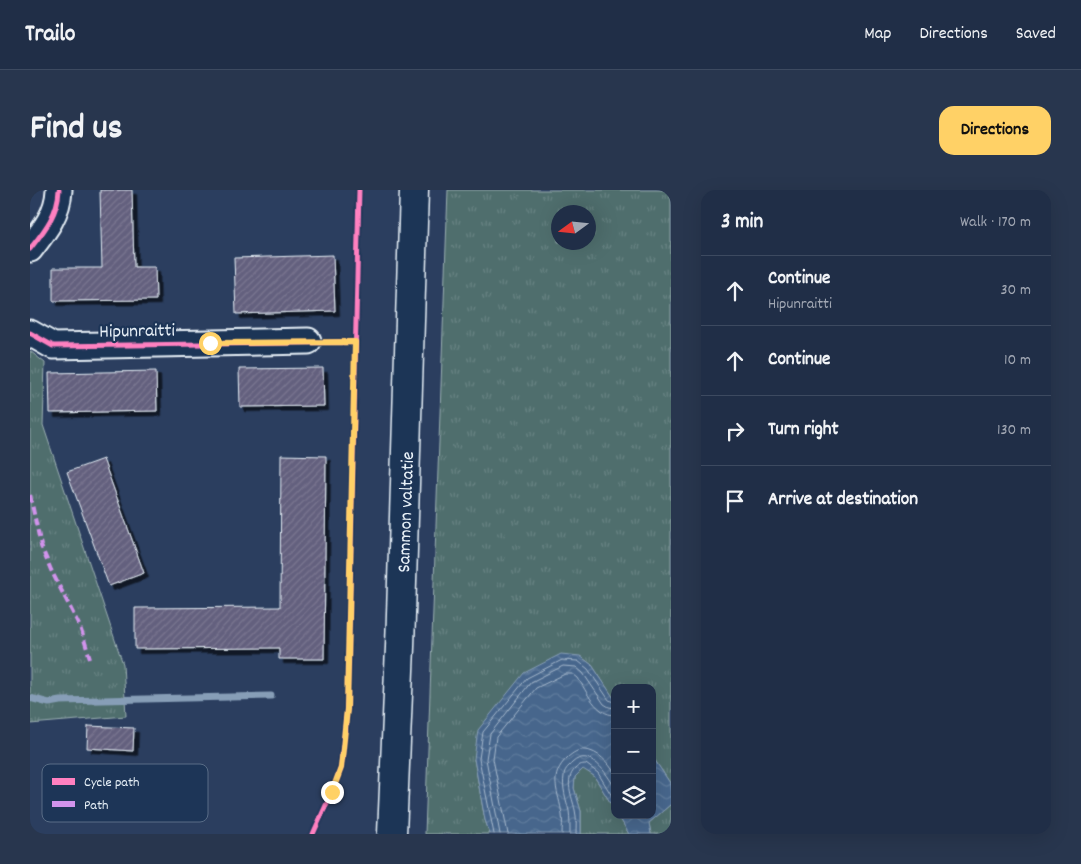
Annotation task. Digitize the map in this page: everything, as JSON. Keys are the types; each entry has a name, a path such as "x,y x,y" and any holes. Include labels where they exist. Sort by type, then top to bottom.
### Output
{"main road":[{"name":"Sammon valtatie","path":"392,834 400,647 414,190"}],"street":[{"path":"30,249 47,228 58,203 59,190"},
{"name":"Hipunraitti","path":"30,333 53,346 308,341"}],"green space":[{"path":"448,190 671,190 671,791 670,783 656,762 656,684 611,684 611,694 592,665 580,656 474,759 485,820 490,834 425,834"},
{"path":"30,351 45,363 43,425 123,664 126,716 30,724"},
{"path":"583,768 594,776 611,804 611,819 620,819 629,834 581,834 581,811 574,788 575,777"},
{"path":"671,804 671,834 651,834 649,823 656,819"}],"water":[{"path":"561,654 580,656 592,665 611,694 611,804 594,776 583,769 575,777 574,788 581,811 581,834 490,834 485,820 474,759 478,730 524,673"},
{"path":"656,762 670,783 671,804 656,817"},
{"path":"620,819 654,819 649,823 651,834 629,834"}],"building":[{"path":"100,190 132,190 134,267 155,267 156,300 53,301 53,268 102,268"},
{"path":"333,255 335,311 236,314 234,258"},
{"path":"323,368 324,406 240,407 239,369"},
{"path":"156,371 157,411 50,413 49,373"},
{"path":"281,455 326,456 324,659 279,659 279,648 135,649 135,608 280,607"},
{"path":"103,459 144,573 109,586 67,472"},
{"path":"88,726 134,728 133,751 87,748"}],"waterway":[{"path":"30,698 49,703 60,701 271,696"}],"marked path":[{"path":"30,495 41,546 80,627 90,658"}],"cycle path":[{"path":"30,249 45,229 53,214 59,190"},
{"path":"313,834 341,768 347,709 359,190"},
{"path":"30,333 53,346 355,342"}],"route":[{"path":"210,343 355,342 347,709 341,768 332,792"}]}
